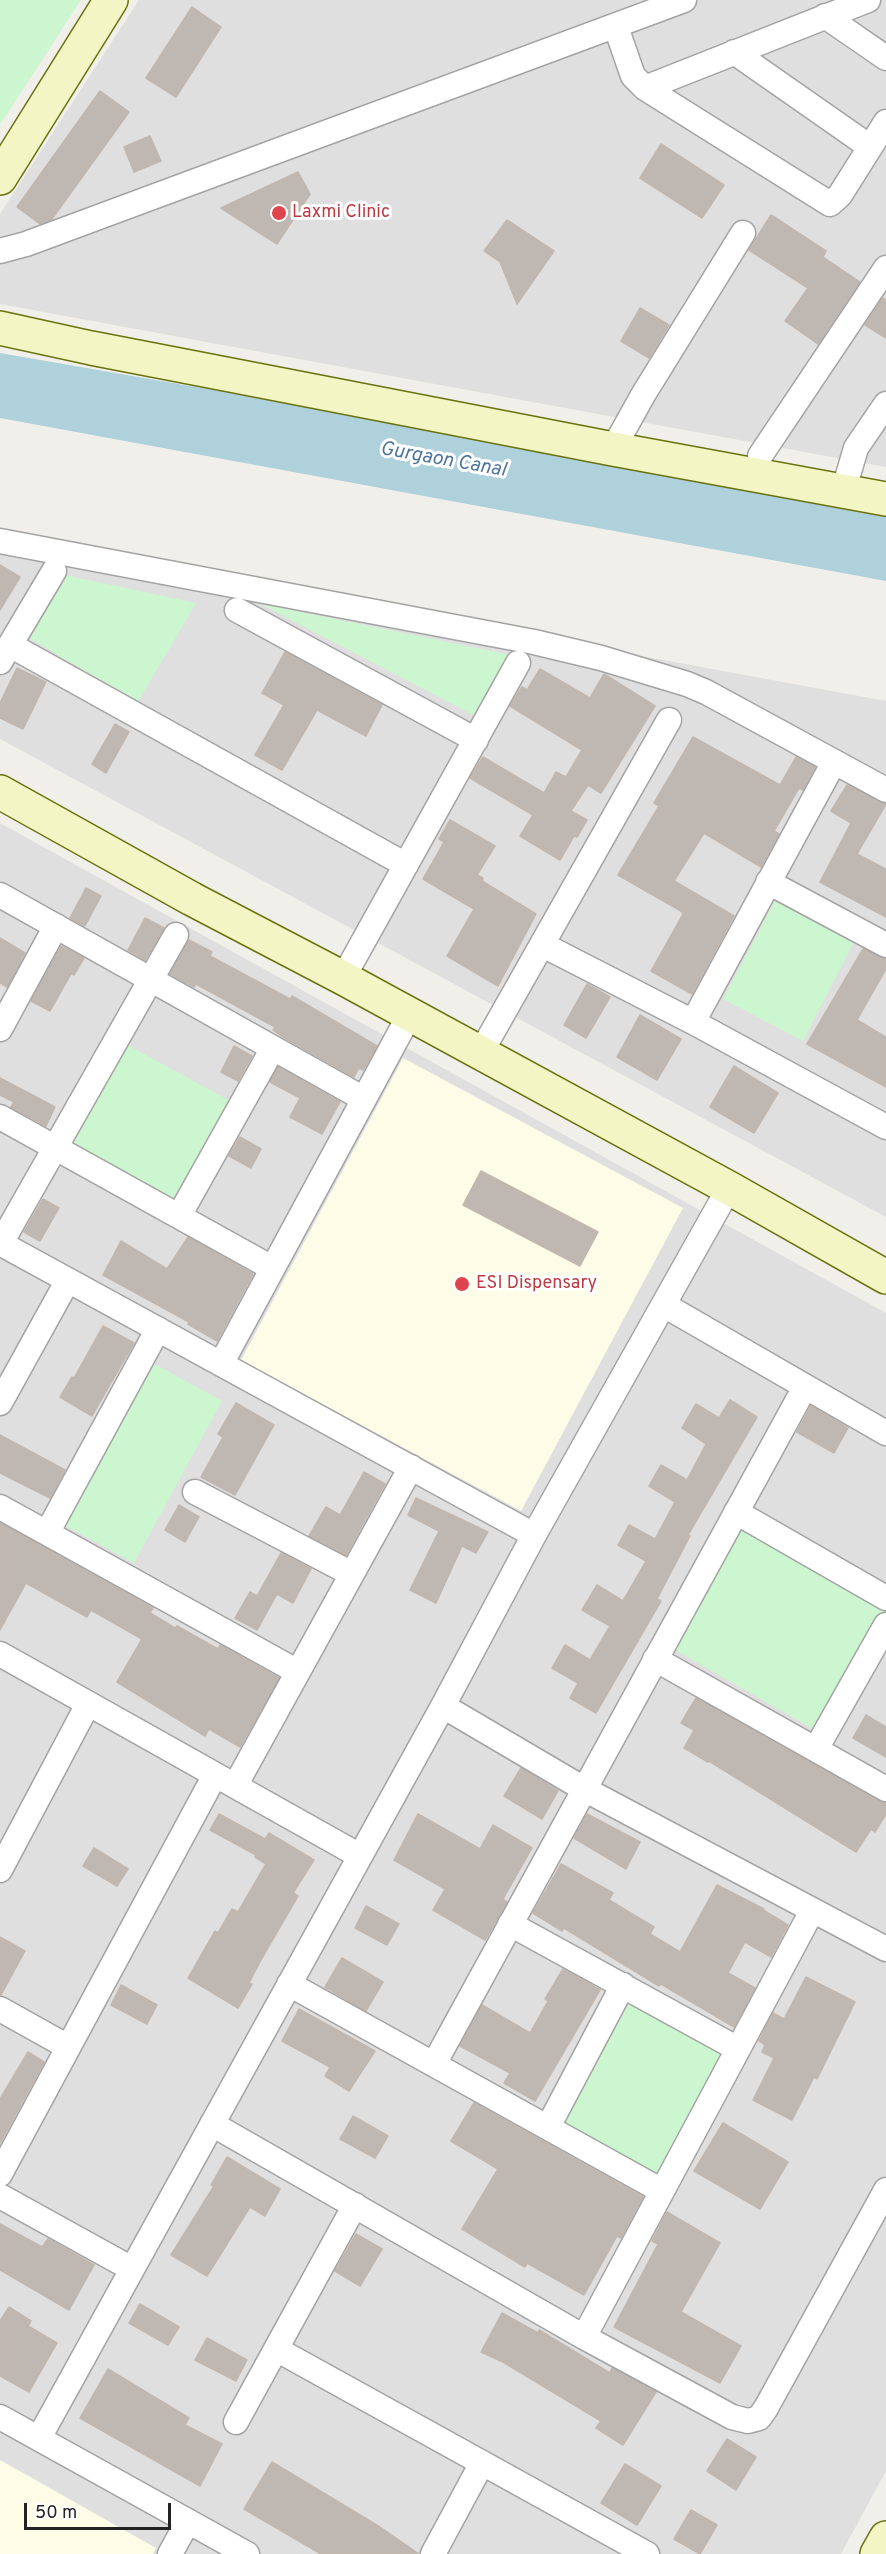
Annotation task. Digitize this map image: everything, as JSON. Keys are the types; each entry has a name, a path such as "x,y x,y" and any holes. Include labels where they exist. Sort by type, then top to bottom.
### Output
{"main road":[{"path":"0,178 111,0"},
{"path":"0,310 338,372 617,439 760,456 846,481 886,499"},
{"path":"0,328 91,348 846,481 886,477"},
{"path":"0,792 192,899 410,1014 729,1188 886,1277"},
{"path":"877,2554 886,2538"}],"street":[{"path":"0,251 26,244 684,0"},
{"path":"645,88 868,0"},
{"path":"825,16 886,58"},
{"path":"616,27 633,76 645,88 830,204 840,195 886,122"},
{"path":"734,52 870,147"},
{"path":"617,439 743,233"},
{"path":"760,456 886,268"},
{"path":"846,481 856,448 886,404"},
{"path":"0,541 582,653 687,684 706,692 886,790"},
{"path":"54,571 5,654 406,865"},
{"path":"237,610 476,740"},
{"path":"343,978 518,663"},
{"path":"480,1054 669,720"},
{"path":"693,1022 834,762"},
{"path":"768,882 886,945"},
{"path":"0,895 364,1099"},
{"path":"0,1029 56,926"},
{"path":"176,935 0,1243 534,1535"},
{"path":"543,945 693,1022 886,1128"},
{"path":"221,1364 410,1014"},
{"path":"179,1216 273,1048"},
{"path":"0,1117 272,1268"},
{"path":"39,2438 443,1706 534,1535 729,1188"},
{"path":"4,1389 68,1280"},
{"path":"664,1305 886,1433"},
{"path":"46,1533 158,1329"},
{"path":"434,2064 806,1387"},
{"path":"0,2174 68,2047 225,1780 298,1672 411,1467"},
{"path":"195,1492 352,1574"},
{"path":"0,1507 298,1672"},
{"path":"736,1512 886,1598"},
{"path":"816,1749 886,1625"},
{"path":"0,1654 360,1856"},
{"path":"655,1659 886,1789"},
{"path":"0,1870 7,1841 88,1704"},
{"path":"443,1706 584,1790 812,1911 884,1944"},
{"path":"584,2337 812,1911"},
{"path":"510,1924 738,2049"},
{"path":"289,1984 662,2190"},
{"path":"548,2127 623,1985"},
{"path":"0,2009 68,2047"},
{"path":"212,2124 584,2337 732,2417 748,2421 759,2418 886,2190"},
{"path":"0,2196 132,2269"},
{"path":"236,2422 355,2205"},
{"path":"276,2349 647,2554"},
{"path":"0,2417 247,2554"},
{"path":"433,2554 482,2463"},
{"path":"170,2554 188,2521"}],"shaded area":[{"path":"139,0 886,0 886,467 0,304 0,214"},
{"path":"0,538 886,701 886,1217 0,739"},
{"path":"0,823 886,1313 886,2471 841,2554 0,2554"},
{"name":"ESI Dispensary","path":"403,1058 683,1208 521,1511 241,1360"},
{"path":"0,2460 156,2548 153,2554 0,2554"}],"green space":[{"path":"0,0 81,0 0,125"},
{"path":"60,574 196,603 138,702 24,635"},
{"path":"261,604 511,655 477,717"},
{"path":"776,899 855,940 803,1041 723,999"},
{"path":"122,1042 232,1102 176,1204 66,1144"},
{"path":"153,1363 222,1401 134,1563 64,1525"},
{"path":"740,1528 886,1611 817,1731 672,1648"},
{"path":"626,2002 725,2055 660,2178 561,2125"}],"water":[{"name":"Gurgaon Canal","path":"0,353 219,391 886,517 886,581 0,418"}],"building":[{"path":"192,7 221,27 176,97 146,78"},
{"path":"100,91 129,112 52,219 40,224 17,207"},
{"path":"150,136 161,161 134,172 124,147"},
{"path":"661,144 724,185 702,218 640,178"},
{"path":"298,172 310,194 277,244 221,208"},
{"path":"771,215 826,251 823,257 860,282 818,344 785,321 808,288 749,250"},
{"path":"507,220 554,251 517,304 500,262 484,251"},
{"path":"883,298 886,300 886,338 865,325"},
{"path":"640,308 669,325 649,358 621,341"},
{"path":"0,565 20,577 0,610"},
{"path":"285,652 382,705 366,736 317,710 282,770 255,755 284,705 262,693"},
{"path":"17,668 46,682 23,729 0,718 0,703"},
{"path":"540,669 590,698 604,674 655,706 601,793 588,785 571,811 587,820 577,837 574,836 560,860 520,836 533,815 470,778 483,757 544,793 556,772 566,777 582,750 510,706 522,687 527,690"},
{"path":"115,724 129,732 106,773 92,764"},
{"path":"693,737 780,785 796,757 815,767 803,790 799,788 774,831 779,834 761,867 704,833 674,881 734,916 692,994 651,971 683,914 618,875 659,806 654,803"},
{"path":"847,785 886,804 857,854 886,869 886,917 820,882 851,823 831,811"},
{"path":"450,820 495,846 477,875 483,878 482,881 536,914 498,986 447,956 474,909 423,879 444,842 439,839"},
{"path":"86,888 101,896 85,926 70,918"},
{"path":"145,918 164,928 145,960 128,950"},
{"path":"0,938 25,953 7,987 0,983"},
{"path":"189,940 212,952 210,956 290,999 292,996 377,1046 363,1070 359,1068 354,1077 283,1037 273,1030 275,1027 196,984 194,987 170,974"},
{"path":"61,946 84,958 74,975 71,974 50,1011 31,1001"},
{"path":"863,949 886,959 886,969 857,1020 886,1037 886,1087 807,1044"},
{"path":"587,984 610,997 586,1038 564,1025"},
{"path":"640,1015 681,1039 657,1080 617,1057"},
{"path":"234,1046 252,1056 238,1081 221,1072"},
{"path":"734,1066 778,1093 754,1133 710,1107"},
{"path":"278,1067 340,1102 322,1134 290,1117 300,1098 270,1082"},
{"path":"0,1078 55,1107 46,1126 11,1107 14,1102 0,1095"},
{"path":"240,1137 261,1149 251,1168 229,1156"},
{"path":"481,1171 598,1232 580,1266 463,1205"},
{"path":"43,1199 59,1208 40,1241 24,1232"},
{"path":"188,1237 253,1274 217,1341 188,1324 189,1322 103,1275 121,1241 167,1269"},
{"path":"103,1326 134,1343 92,1416 60,1397 72,1377 74,1378"},
{"path":"730,1400 757,1417 688,1535 690,1536 657,1599 661,1601 596,1713 570,1698 578,1683 552,1668 565,1645 590,1660 610,1626 582,1610 597,1585 623,1601 646,1561 618,1545 629,1525 655,1539 675,1502 649,1486 661,1465 687,1480 706,1444 682,1428 696,1404 719,1418"},
{"path":"236,1403 274,1425 235,1495 201,1477 223,1437 218,1434"},
{"path":"811,1406 848,1428 834,1453 797,1432"},
{"path":"0,1435 65,1470 50,1498 0,1473"},
{"path":"364,1472 385,1484 346,1555 309,1536 326,1507 340,1515"},
{"path":"416,1498 488,1532 476,1553 462,1546 436,1603 410,1590 439,1531 408,1515"},
{"path":"179,1505 199,1517 185,1542 165,1530"},
{"path":"0,1523 153,1608 150,1613 175,1628 177,1626 218,1649 220,1645 279,1678 240,1747 209,1729 205,1736 117,1682 142,1639 91,1610 87,1617 26,1583 0,1630"},
{"path":"281,1553 311,1569 293,1603 277,1594 257,1630 235,1618 250,1592 257,1596"},
{"path":"696,1698 886,1803 886,1814 875,1832 871,1829 856,1852 709,1761 684,1748 694,1730 681,1723"},
{"path":"866,1715 886,1727 886,1757 853,1738"},
{"path":"521,1768 558,1791 542,1819 504,1796"},
{"path":"219,1814 265,1839 269,1833 314,1860 293,1893 298,1896 262,1958 249,1983 252,1984 238,2008 188,1978 215,1931 218,1933 232,1909 238,1912 266,1864 255,1857 256,1855 210,1830"},
{"path":"418,1814 480,1849 493,1825 532,1848 503,1899 507,1902 485,1940 433,1910 445,1889 394,1860"},
{"path":"587,1814 640,1842 626,1869 574,1838"},
{"path":"94,1848 128,1869 117,1886 83,1866"},
{"path":"561,1864 613,1893 609,1900 654,1927 650,1934 680,1952 717,1885 764,1909 788,1925 771,1957 745,1942 728,1973 755,1988 734,2027 661,1984 659,1986 564,1928 562,1931 533,1913"},
{"path":"366,1906 399,1924 387,1945 355,1928"},
{"path":"0,1937 25,1951 1,1995 0,1995"},
{"path":"342,1958 383,1982 366,2011 325,1987"},
{"path":"563,1969 600,1990 535,2101 504,2083 510,2073 460,2046 482,2005 530,2033 548,2001 545,1999"},
{"path":"806,1977 855,2002 817,2079 814,2077 792,2120 753,2100 774,2058 762,2052 765,2045 759,2041 773,2013 784,2019"},
{"path":"121,1985 157,2005 147,2024 111,2005"},
{"path":"299,2009 375,2051 349,2091 325,2076 330,2067 282,2041"},
{"path":"28,2052 44,2062 0,2143 0,2099"},
{"path":"474,2103 643,2197 621,2238 617,2236 584,2295 527,2263 525,2267 462,2229 498,2169 451,2141"},
{"path":"353,2116 388,2136 375,2158 340,2139"},
{"path":"723,2123 788,2162 760,2209 694,2171"},
{"path":"227,2157 280,2189 265,2216 250,2207 207,2276 171,2255 214,2186 211,2185"},
{"path":"667,2212 720,2243 681,2312 741,2346 720,2383 614,2327 658,2244 652,2241"},
{"path":"0,2224 42,2247 48,2239 94,2265 69,2310 0,2270"},
{"path":"356,2234 382,2249 360,2286 335,2271"},
{"path":"140,2304 179,2327 168,2345 129,2323"},
{"path":"9,2307 31,2321 28,2326 57,2343 29,2392 0,2376 0,2321"},
{"path":"502,2313 538,2333 539,2330 610,2373 612,2368 656,2392 623,2445 596,2428 601,2421 503,2362 481,2352"},
{"path":"207,2338 247,2360 236,2381 195,2360"},
{"path":"108,2369 189,2418 185,2425 222,2444 200,2486 80,2418"},
{"path":"727,2439 756,2457 736,2490 707,2471"},
{"path":"272,2462 380,2527 419,2554 321,2554 244,2509"},
{"path":"625,2464 661,2486 637,2525 601,2503"},
{"path":"691,2510 717,2525 700,2554 674,2539"}],"place":[{"name":"Laxmi Clinic","path":"279,213"},
{"name":"ESI Dispensary","path":"462,1284"}]}
